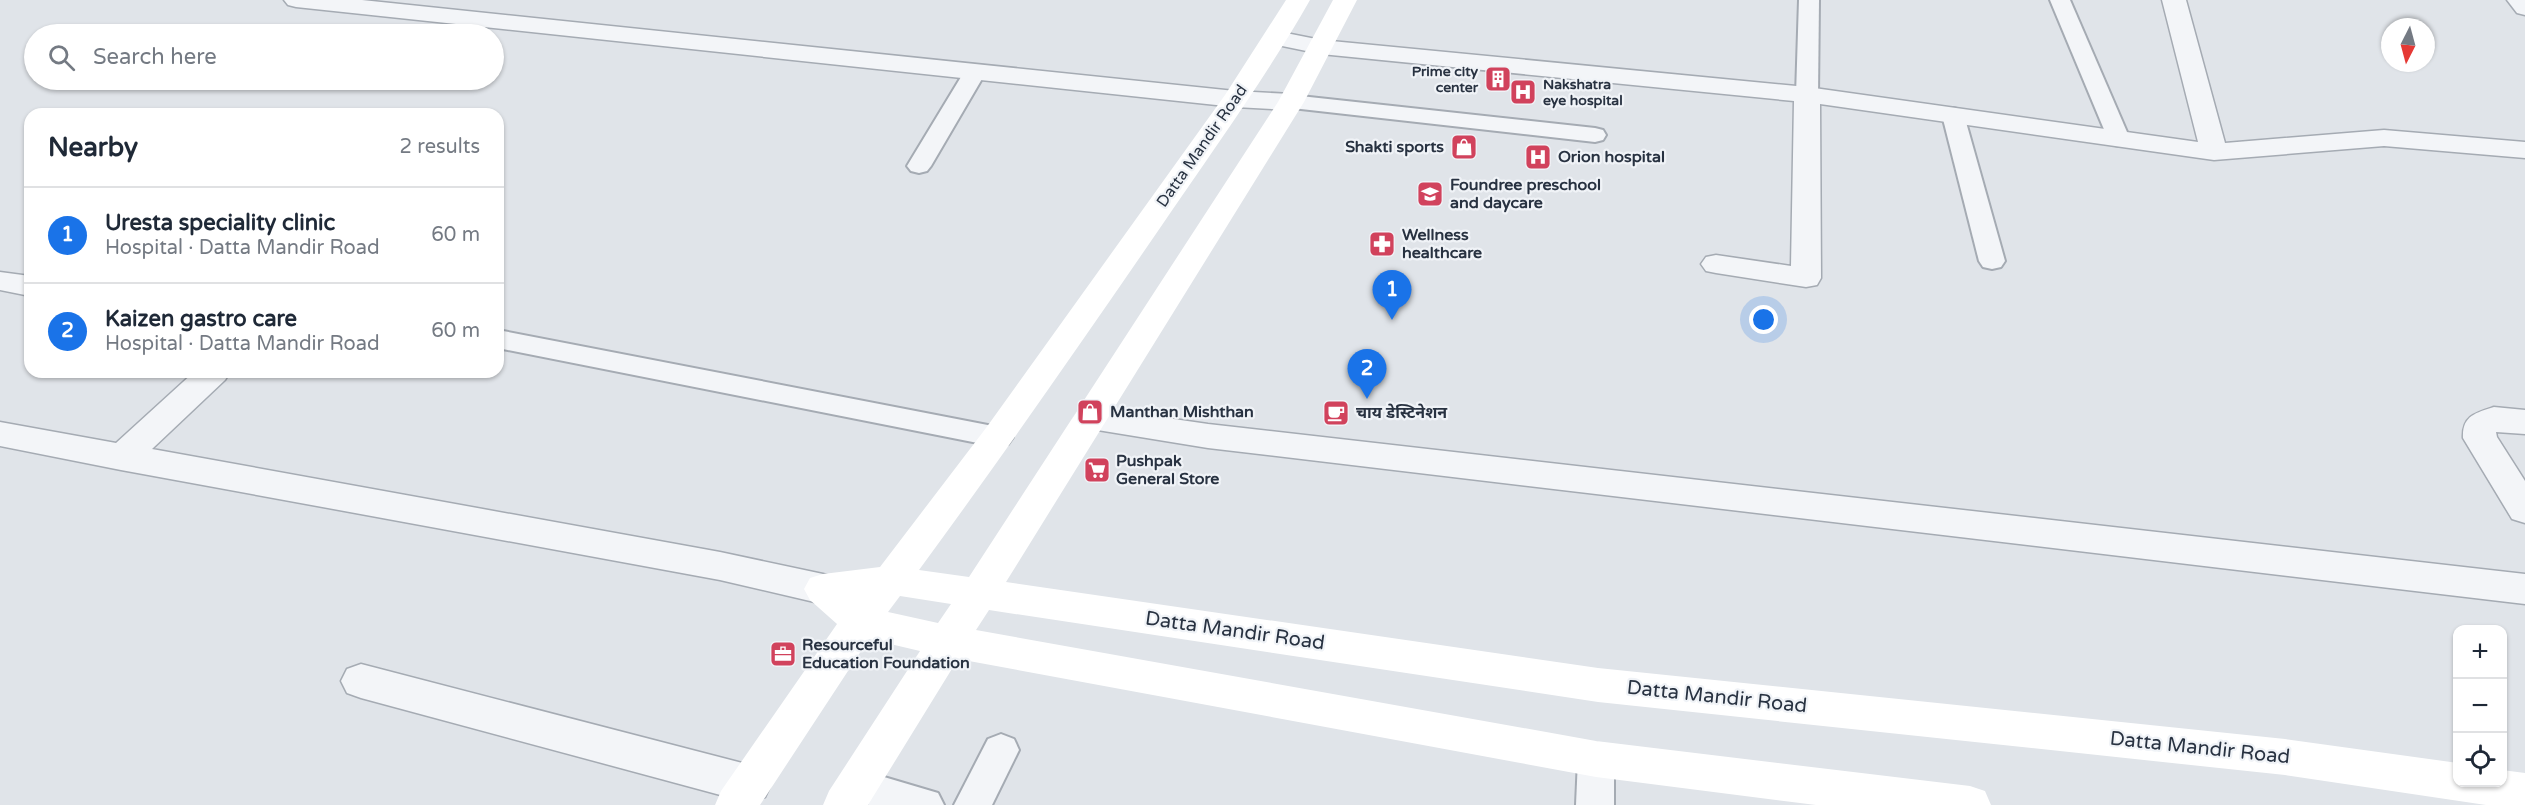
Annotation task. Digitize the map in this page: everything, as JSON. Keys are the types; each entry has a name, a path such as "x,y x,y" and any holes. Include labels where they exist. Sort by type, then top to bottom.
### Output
{"main road":[{"name":"Datta Mandir Road","path":"743,794 860,621 998,437 1235,99 1276,38 1298,0"},
{"path":"851,795 947,640 1091,419 1291,102 1345,0"},
{"name":"Datta Mandir Road","path":"824,589 890,580 1598,685 2273,755 2453,781"},
{"path":"824,589 860,621 947,640 1596,759 1970,805"},
{"name":"Datta Mandir Road","path":"2492,787 2525,792"}],"street":[{"path":"296,0 1235,99 1291,102"},
{"path":"2174,0 2214,153"},
{"path":"2518,0 2525,8"},
{"path":"1276,38 1321,46 1807,95 2214,153 2384,138 2525,150"},
{"path":"1716,264 1806,278 1807,95"},
{"path":"0,281 24,285"},
{"path":"121,458 208,378"},
{"path":"1091,419 1208,436 2525,589"},
{"path":"2525,422 2494,420 2479,426 2480,438 2525,510"},
{"path":"0,434 720,566 824,589"},
{"path":"361,681 743,794"}],"lane":[{"path":"1807,95 1809,0"},
{"path":"2060,0 2119,139"},
{"path":"919,166 975,72"},
{"path":"1291,102 1595,135"},
{"path":"1953,115 1992,261"},
{"path":"504,340 998,437"},
{"path":"973,805 1001,750"},
{"path":"1595,805 1596,759"},
{"path":"851,795 926,805"}],"place":[{"name":"Prime city center","path":"1498,79"},
{"name":"Nakshatra eye hospital","path":"1523,92"},
{"name":"Shakti sports","path":"1464,147"},
{"name":"Orion hospital","path":"1538,157"},
{"name":"Foundree preschool and daycare","path":"1430,194"},
{"name":"Wellness healthcare","path":"1382,244"},
{"name":"Uresta speciality clinic","path":"1392,320"},
{"name":"Kaizen gastro care","path":"1367,399"},
{"name":"Manthan Mishthan","path":"1090,412"},
{"name":"चाय डेस्टिनेशन","path":"1336,413"},
{"name":"Pushpak General Store","path":"1097,470"},
{"name":"Resourceful Education Foundation","path":"783,654"}]}
